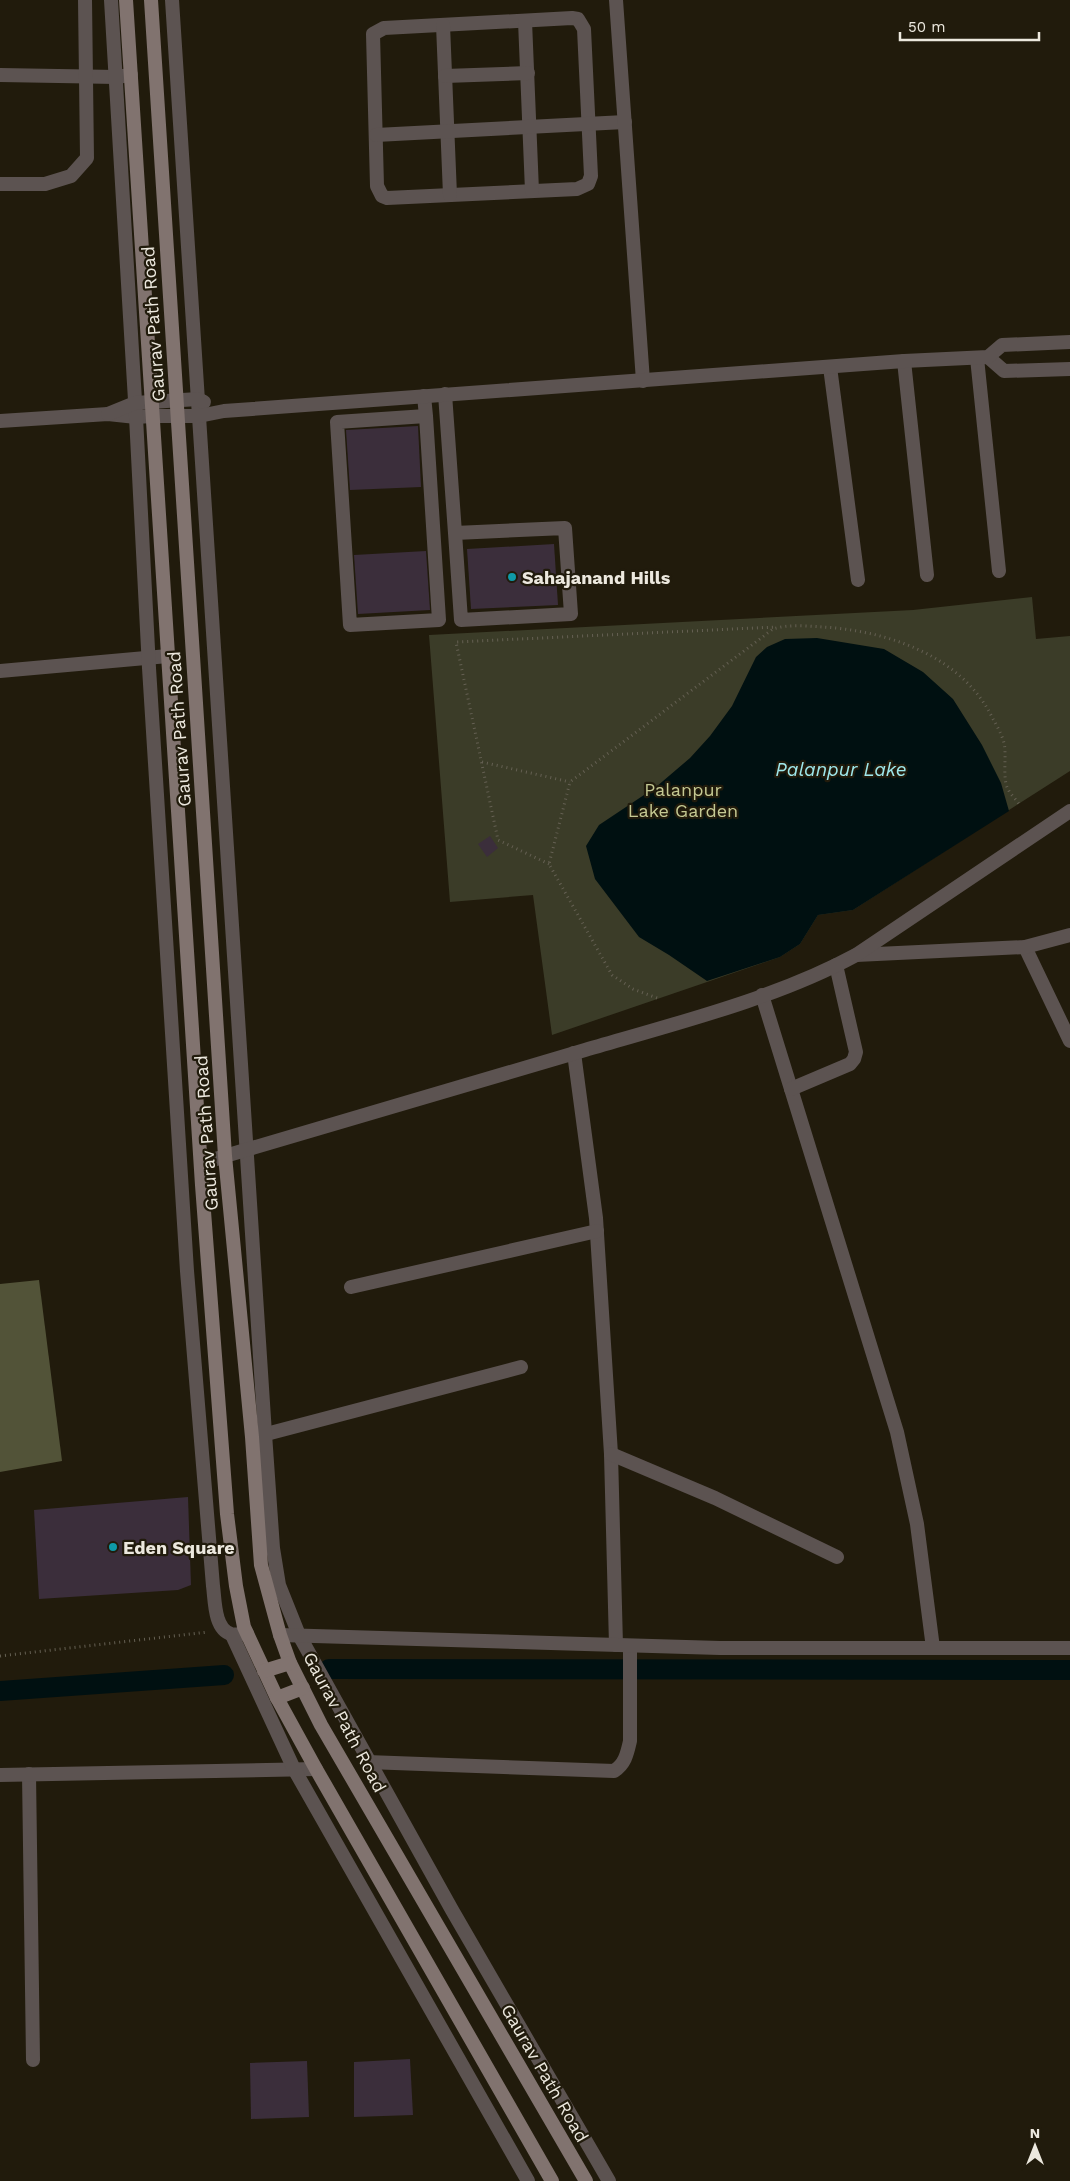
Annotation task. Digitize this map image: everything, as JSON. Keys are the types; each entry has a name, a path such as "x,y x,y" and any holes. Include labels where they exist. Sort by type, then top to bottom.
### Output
{"main road":[{"name":"Gaurav Path Road","path":"126,0 201,1164 226,1514 244,1627 277,1698 316,1769 552,2181"},
{"name":"Gaurav Path Road","path":"151,0 225,1156 258,1436 261,1565 280,1635 290,1663 321,1725 586,2181"},
{"path":"264,1671 290,1663"},
{"path":"277,1698 303,1688"}],"street":[{"path":"0,184 46,184 72,176 86,158 85,0"},
{"path":"111,0 136,410 148,658 187,1271 216,1612 294,1769 528,2181"},
{"path":"172,0 247,1150 258,1436 272,1548 279,1585 299,1636 368,1762 609,2181"},
{"path":"616,0 643,380"},
{"path":"572,18 578,19 582,23 584,28 591,176 588,184 577,189 386,198 382,196 377,186 373,34 384,28 443,25 572,18"},
{"path":"525,20 531,127 532,191"},
{"path":"443,25 450,195"},
{"path":"445,76 528,73"},
{"path":"0,76 116,77 130,75"},
{"path":"376,135 625,122"},
{"path":"136,410 152,416 199,416 224,411 445,394 904,361 982,358 1002,345 1070,342"},
{"path":"982,358 1004,371 1070,369"},
{"path":"982,358 999,571"},
{"path":"904,361 927,575"},
{"path":"830,367 858,580"},
{"path":"445,394 455,533 462,620 571,614 565,528 455,533"},
{"path":"424,396 426,416 440,620 350,626 337,422 426,416"},
{"path":"0,421 108,414 136,410 151,401 198,399 224,411"},
{"path":"0,671 168,656"},
{"path":"201,1164 762,995 836,965 856,955 1070,811"},
{"path":"856,955 1025,947 1070,935"},
{"path":"1025,947 1070,1042"},
{"path":"791,1088 850,1064 854,1059 856,1052 836,965"},
{"path":"762,995 897,1432 917,1524 933,1648"},
{"path":"368,1762 614,1771 621,1767 627,1756 630,1741 630,1687 625,1649 597,1231 574,1053"},
{"path":"351,1287 597,1231"},
{"path":"258,1436 521,1367"},
{"path":"611,1454 715,1498 837,1556"},
{"path":"228,1633 247,1633"},
{"path":"280,1635 625,1649 1070,1648"},
{"path":"0,1775 316,1769"},
{"path":"29,1774 33,2060"}],"path":[{"path":"548,864 570,782 773,630 780,627"},
{"path":"657,998 633,989 612,975 548,864 498,840 456,642 780,627 833,628 885,638 910,646 954,670 975,689 992,716 1004,742 1006,787 1019,804"},
{"path":"482,762 570,782"},
{"path":"0,1656 228,1633"}],"green space":[{"name":"Palanpur Lake Garden","path":"1032,597 1036,639 1070,636 1070,771 853,910 818,915 800,944 780,957 552,1035 533,895 450,902 429,635 913,610"},
{"path":"39,1280 62,1461 0,1472 0,1284"}],"water":[{"name":"Palanpur Lake","path":"817,638 884,649 923,672 953,699 982,745 1001,783 1009,811 853,910 818,915 800,944 780,957 707,981 639,937 595,879 586,846 599,825 656,787 690,758 710,736 732,706 756,657 767,647 785,639"}],"building":[{"path":"418,426 421,487 350,490 346,430"},
{"name":"Sahajanand Hills","path":"554,544 558,605 471,609 467,549"},
{"path":"426,551 430,610 358,614 354,555"},
{"path":"490,836 498,848 487,857 478,844"},
{"name":"Eden Square","path":"188,1497 191,1585 178,1590 39,1599 34,1510"},
{"path":"410,2059 413,2115 354,2117 354,2062"},
{"path":"307,2061 309,2117 251,2119 250,2063"}],"waterway":[{"path":"329,1669 1070,1670"},
{"path":"0,1691 224,1675"}],"place":[{"name":"Sahajanand Hills","path":"512,577"},
{"name":"Eden Square","path":"113,1547"}]}
